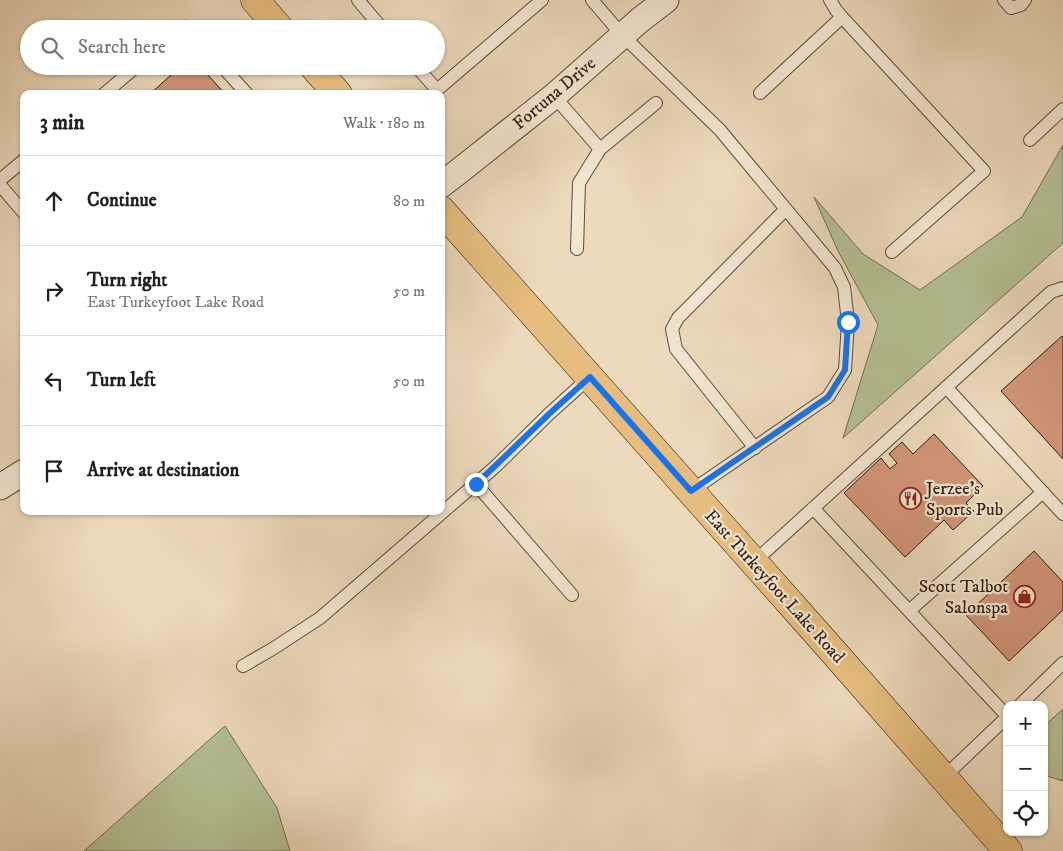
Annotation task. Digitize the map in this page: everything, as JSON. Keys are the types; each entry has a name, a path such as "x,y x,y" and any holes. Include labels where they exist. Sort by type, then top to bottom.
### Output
{"main road":[{"path":"255,0 272,20"},
{"name":"East Turkeyfoot Lake Road","path":"445,214 1008,851"}],"street":[{"name":"Fortuna Drive","path":"445,182 554,96 622,35 666,0"},
{"path":"0,487 20,474"}],"lane":[{"path":"358,0 374,20"},
{"path":"592,0 622,35 720,130 835,268 844,288 848,322 845,370 828,397 691,491"},
{"path":"830,0 836,10 984,171 892,252"},
{"path":"1004,0 1011,8 1021,6 1026,0"},
{"path":"424,75 437,90 540,1"},
{"path":"760,93 842,16"},
{"path":"109,90 127,75"},
{"path":"230,75 243,90"},
{"path":"554,96 600,149"},
{"path":"577,249 579,183 600,149 656,103"},
{"path":"1030,140 1063,110"},
{"path":"0,180 20,163"},
{"path":"0,185 20,209"},
{"path":"754,448 676,348 672,329 678,318 786,209"},
{"path":"754,562 1051,292 1063,288"},
{"path":"445,511 590,377"},
{"path":"946,387 1063,514"},
{"path":"476,484 572,595"},
{"path":"909,611 1043,492"},
{"path":"813,508 1003,712"},
{"path":"243,666 320,618 440,515"},
{"path":"1024,701 1063,663"},
{"path":"944,777 1003,720"}],"green space":[{"path":"1063,145 1063,243 843,438 878,325 837,249 814,197 863,254 920,290 1022,217"},
{"path":"1063,709 1063,781 1048,776 1048,722"},
{"path":"225,726 277,808 290,851 84,851"}],"building":[{"path":"171,75 208,75 221,90 154,90"},
{"path":"1062,336 1063,338 1063,459 1001,391"},
{"name":"Jerzee's Sports Pub","path":"934,434 983,486 966,503 974,511 953,530 944,520 905,557 844,493 881,458 890,469 897,463 889,454 902,442 913,454"},
{"name":"Scott Talbot Salonspa","path":"1034,551 1063,582 1063,610 1009,661 966,615"}],"place":[{"name":"Jerzee's Sports Pub","path":"910,498"},
{"name":"Scott Talbot Salonspa","path":"1024,596"}],"route":[{"path":"476,484 590,377 691,491 828,397 845,370 848,322"}]}
